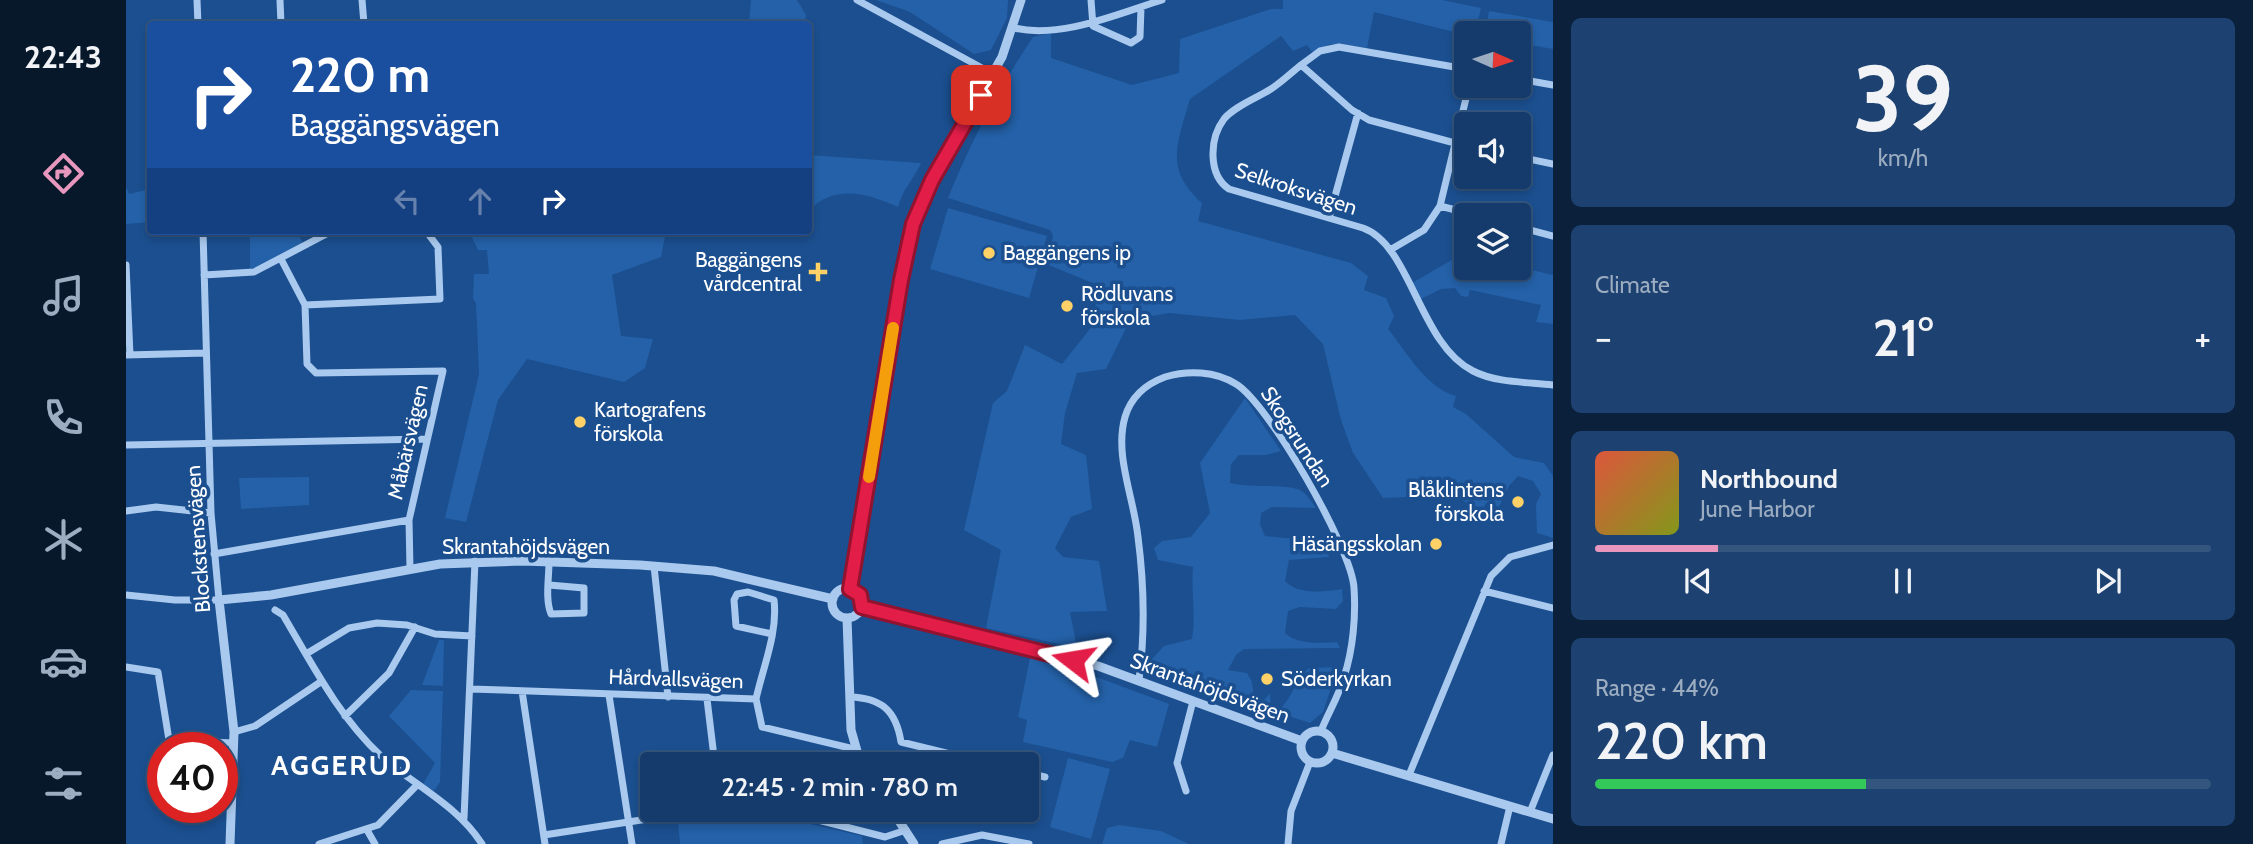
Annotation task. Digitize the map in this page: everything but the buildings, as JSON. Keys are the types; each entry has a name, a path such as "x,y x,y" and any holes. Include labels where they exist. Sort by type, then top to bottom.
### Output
{"street":[{"path":"197,0 198,21"},
{"path":"280,0 281,21"},
{"path":"362,0 364,21"},
{"path":"857,0 993,74"},
{"path":"850,589 901,280 913,224 932,180 993,74 1014,28 1021,0"},
{"path":"1091,0 1091,22 1100,30 1127,42 1136,41 1142,31 1141,7"},
{"path":"1014,28 1036,32 1091,22 1162,0"},
{"path":"1454,67 1339,47 1320,51 1301,65 1358,113 1379,124 1454,143"},
{"name":"Selkroksvägen","path":"1301,65 1272,88 1226,117 1219,130 1213,172 1221,183 1237,192 1372,232 1390,250 1437,336 1454,358 1483,375 1553,385"},
{"path":"1531,81 1553,85"},
{"path":"1329,218 1358,113"},
{"path":"1390,250 1424,230 1440,206 1454,147"},
{"path":"1531,159 1553,164"},
{"path":"1440,206 1454,210"},
{"path":"1531,230 1553,236"},
{"name":"Blockstensvägen","path":"203,235 211,513 233,732"},
{"path":"204,275 244,274 281,259 325,235"},
{"path":"281,259 305,304 440,299 438,247 429,235"},
{"path":"126,265 128,355 206,353"},
{"name":"Måbärsvägen","path":"305,304 307,364 316,373 443,371 409,520 410,569"},
{"name":"Skogsrundan","path":"1139,680 1142,640 1139,540 1123,453 1124,419 1134,398 1150,383 1188,372 1207,373 1235,383 1257,402 1330,519 1346,554 1354,587 1351,640 1345,677 1321,731"},
{"path":"126,445 427,439"},
{"path":"126,510 164,507 211,513"},
{"path":"214,554 409,520"},
{"path":"1409,775 1484,591 1497,567 1510,557 1553,545"},
{"path":"464,818 475,561"},
{"name":"Skrantahöjdsvägen","path":"219,600 271,595 410,569 475,561 654,566 714,571 833,600"},
{"path":"549,562 549,585 551,614 584,613 584,588 549,585"},
{"path":"654,566 668,697"},
{"path":"850,589 860,595 862,607 857,615 847,618 835,612 833,600 841,590 850,589"},
{"path":"1484,591 1553,608"},
{"path":"757,699 772,635 774,600 748,592 737,594 734,600 736,626 772,635"},
{"path":"126,595 175,600 219,600"},
{"name":"Skrantahöjdsvägen","path":"862,607 1086,663 1301,741"},
{"path":"275,610 283,615 345,716 376,750 417,785 464,818 482,844"},
{"path":"847,618 850,697 856,752"},
{"path":"306,654 349,628 392,623 435,634 472,636"},
{"path":"345,716 389,673 415,627"},
{"path":"126,667 158,672 168,732"},
{"path":"233,732 255,726 322,681"},
{"name":"Hårdvallsvägen","path":"471,689 757,699 762,727 854,748"},
{"path":"522,691 545,844"},
{"path":"608,695 632,844"},
{"path":"850,697 883,704 894,716 901,742 942,752"},
{"path":"708,699 714,752"},
{"path":"1186,791 1177,763 1194,701"},
{"path":"1321,731 1332,740 1332,753 1321,762 1310,762 1302,753 1301,741 1310,732 1321,731"},
{"path":"1332,753 1553,819"},
{"path":"1530,812 1553,755"},
{"path":"1288,844 1292,808 1310,762"},
{"path":"1039,776 1045,777"},
{"path":"319,844 378,825 417,785"},
{"path":"1501,844 1510,806"},
{"path":"544,835 640,820"},
{"path":"826,822 885,837 906,830"},
{"path":"900,822 915,844"},
{"name":"Blockstensvägen","path":"230,844 231,823"},
{"path":"367,830 375,844"},
{"path":"942,844 982,835 1029,844"}],"shaded area":[{"path":"751,0 797,0 806,15 805,21 749,21"},
{"path":"876,0 1008,0 1007,18 991,50 974,54 910,12"},
{"path":"1283,0 1442,0 1481,8 1478,21 1454,21 1454,32 1374,12 1367,48 1331,44 1312,52 1307,45 1293,51 1281,36 1190,99 1178,142 1178,166 1182,178 1202,203 1198,221 1351,263 1368,276 1364,290 1386,298 1394,316 1388,329 1426,378 1445,392 1456,396 1453,407 1466,414 1514,457 1544,463 1553,476 1553,538 1537,533 1536,504 1541,494 1533,481 1518,476 1509,486 1499,507 1486,503 1481,513 1455,495 1383,498 1353,453 1341,420 1323,344 1295,315 1240,320 1169,313 1130,320 1106,369 1077,373 1065,413 1061,444 1086,455 1092,509 1071,517 1055,548 1063,557 1099,561 1107,611 1070,612 1077,648 986,628 1001,550 964,530 993,403 1007,391 1025,345 1062,364 1090,329 1100,286 1046,264 1053,236 1050,230 948,198 976,135 1033,37 1051,33 1051,58 1132,85 1179,73 1180,39 1271,9 1283,9"},
{"path":"1489,11 1553,22 1553,49 1531,45 1531,21 1487,21"},
{"path":"812,155 921,163 898,207 875,198 852,194 840,194 812,208"},
{"path":"126,187 129,194 147,190 147,222 126,224"},
{"name":"Baggängens ip","path":"948,208 1047,236 1029,298 930,269"},
{"path":"250,235 298,235 303,243 250,270"},
{"path":"471,235 665,235 661,257 612,275 621,336 653,339 645,368 624,382 527,359 498,400 466,522 445,518 479,374 476,303 473,299 474,274 489,274 487,250 478,250"},
{"path":"1454,259 1454,280 1531,280 1531,270 1553,275 1553,324 1536,322 1541,305 1470,290 1468,297 1461,296 1455,288 1441,289 1421,299 1412,283"},
{"path":"1245,398 1281,451 1266,455 1239,455 1231,464 1230,483 1290,488 1305,494 1316,508 1272,507 1261,513 1260,524 1265,536 1320,541 1326,546 1329,557 1289,560 1285,581 1290,585 1312,591 1342,589 1343,601 1336,609 1300,607 1288,611 1285,633 1296,640 1337,642 1340,648 1244,649 1236,655 1228,670 1247,673 1252,682 1254,698 1264,700 1270,693 1271,711 1279,722 1213,699 1215,693 1155,671 1152,659 1164,646 1192,639 1194,621 1193,567 1158,560 1154,548 1162,541 1191,537 1210,513 1200,463"},
{"path":"309,477 309,505 241,509 239,478"},
{"path":"439,640 444,640 443,686 422,685"},
{"path":"1030,658 1094,676 1169,704 1157,747 1130,740 1123,758 1112,762 1023,742 1027,720 1018,717"},
{"path":"1338,667 1323,712 1310,723 1277,712 1309,668"},
{"path":"411,690 443,691 440,782 434,791 423,784 435,763 389,716"},
{"path":"1068,758 1110,769 1091,839 1050,827"},
{"path":"678,822 802,822 862,836 863,844 680,844"},
{"path":"1119,825 1161,831 1189,844 1102,844 1107,828"}],"slow traffic":[{"path":"869,477 893,328"}],"place":[{"name":"Baggängens ip","path":"989,253"},
{"name":"Baggängens vårdcentral","path":"818,272"},
{"name":"Rödluvans förskola","path":"1067,306"},
{"name":"Kartografens förskola","path":"580,422"},
{"name":"Blåklintens förskola","path":"1518,502"},
{"name":"Häsängsskolan","path":"1436,544"},
{"name":"Söderkyrkan","path":"1267,679"}],"district":[{"name":"AGGERUD","path":"342,765"}],"route":[{"path":"981,95 932,180 913,224 901,280 850,589 860,595 862,607 1073,660"}]}
